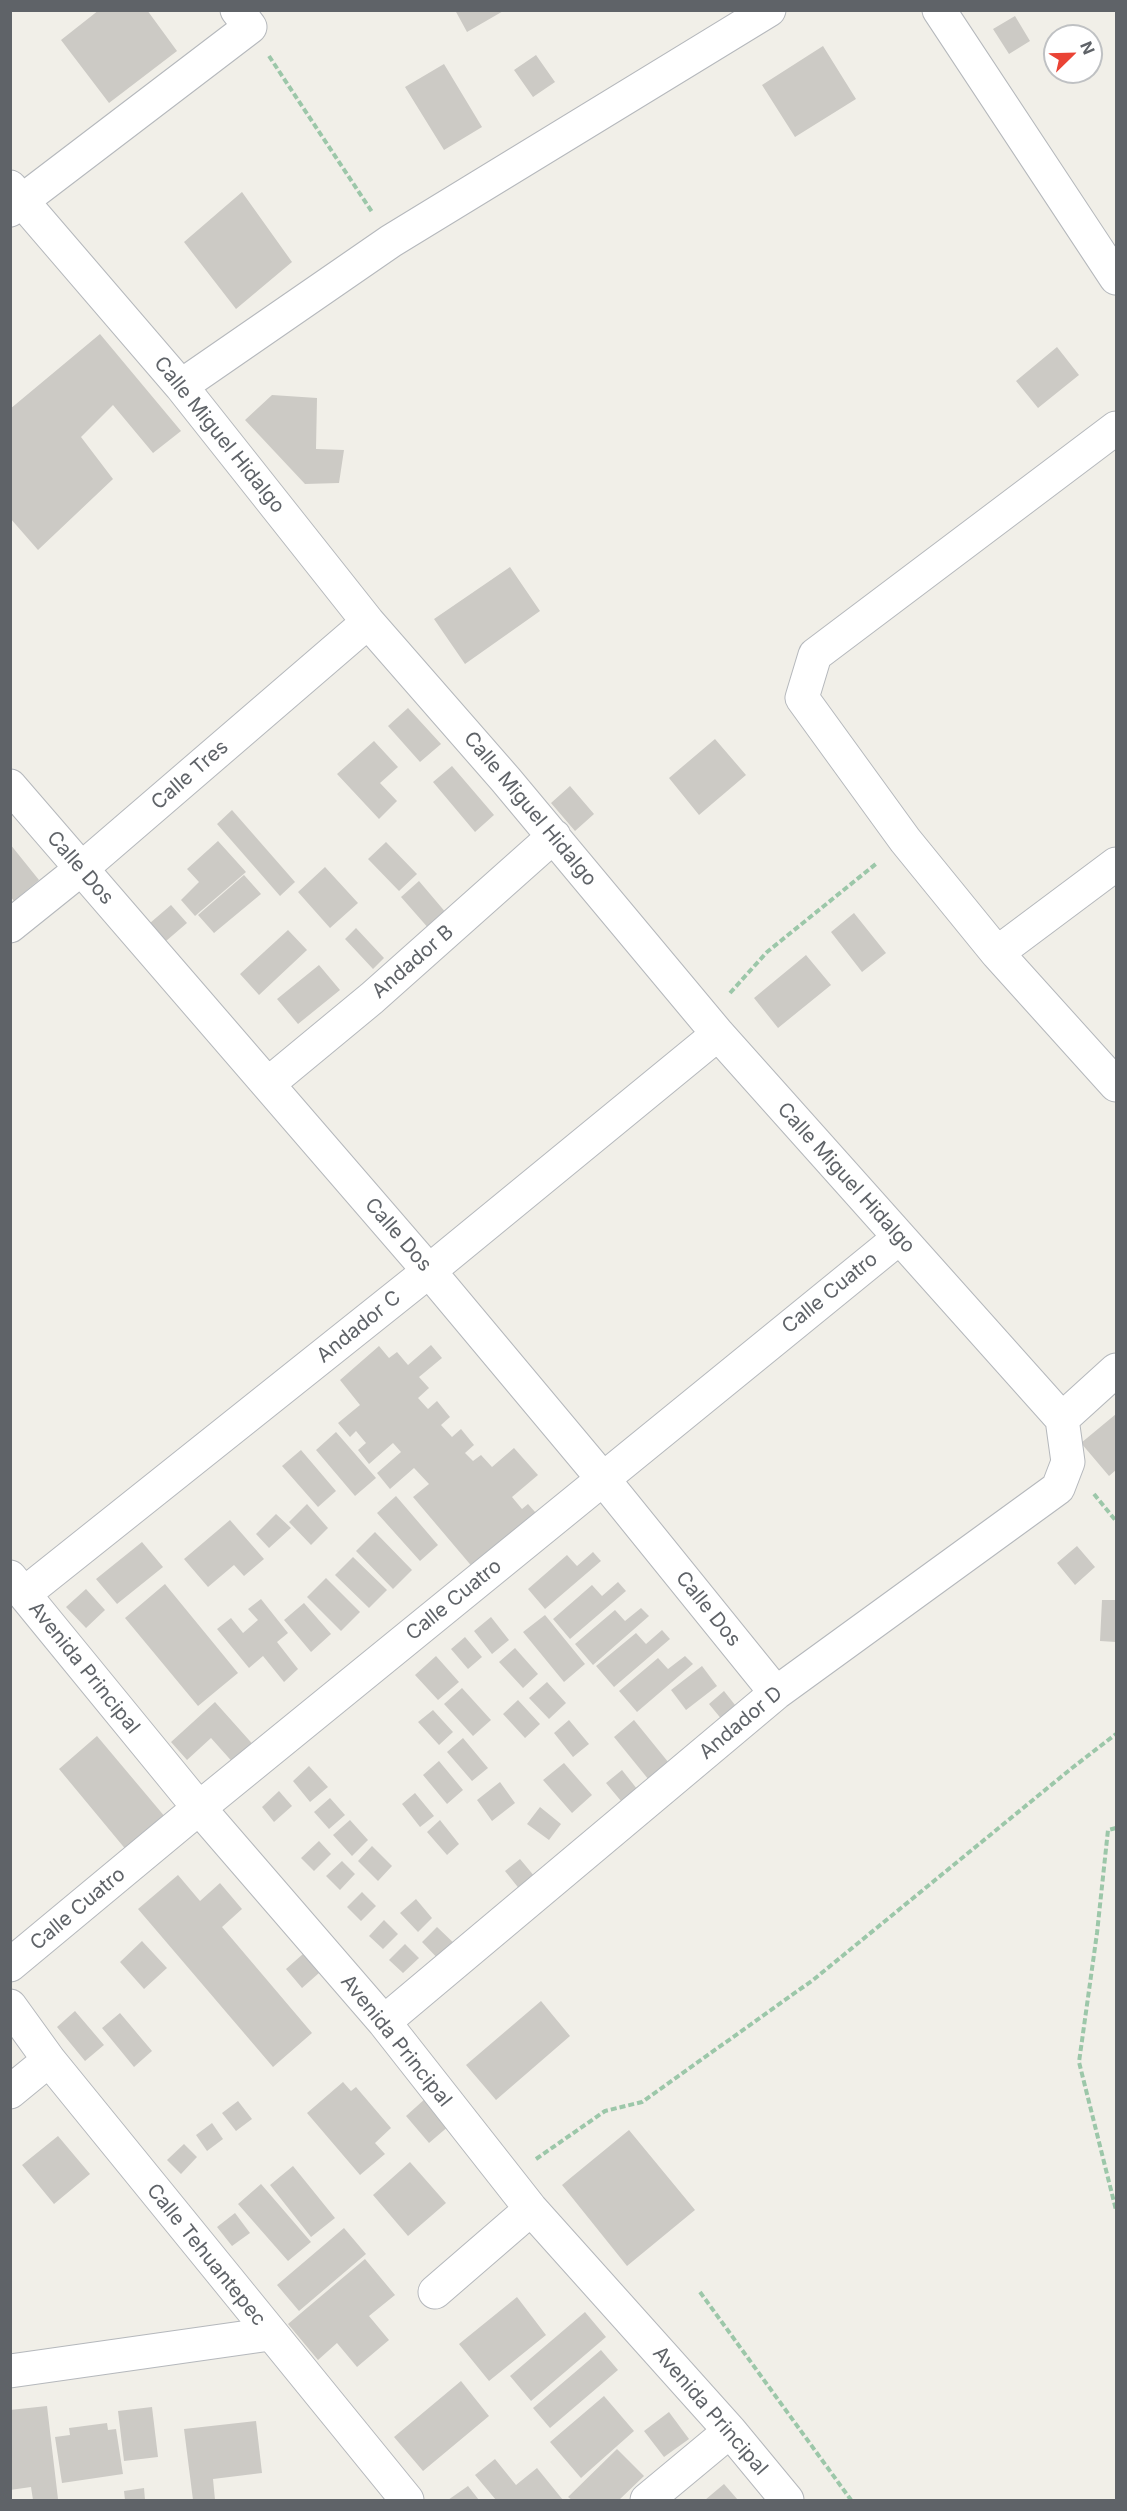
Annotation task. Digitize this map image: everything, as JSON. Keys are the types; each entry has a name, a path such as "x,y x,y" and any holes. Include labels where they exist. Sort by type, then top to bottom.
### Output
{"street":[{"path":"181,386 391,241 769,10"},
{"path":"939,10 1116,278"},
{"path":"14,200 243,19"},
{"name":"Calle Miguel Hidalgo","path":"14,200 181,386 368,622 554,836 718,1034 1062,1419"},
{"path":"1116,428 815,655 802,698 905,840 997,953 1116,1085"},
{"name":"Calle Tres","path":"10,926 81,869 368,622"},
{"name":"Calle Dos","path":"10,786 429,1271 603,1479 776,1693"},
{"name":"Andador B","path":"268,1084 372,998 554,836"},
{"path":"997,953 1116,864"},
{"name":"Andador C","path":"17,1586 429,1271 718,1034"},
{"name":"Calle Cuatro","path":"10,1965 898,1238"},
{"path":"1062,1419 1116,1370"},
{"name":"Andador D","path":"384,2022 776,1693 1058,1488 1068,1462 1062,1419"},
{"name":"Avenida Principal","path":"17,1586 199,1808 384,2022 531,2209 730,2431 787,2500"},
{"name":"Calle Tehuantepec","path":"10,2006 49,2060 407,2500"},
{"path":"10,2092 49,2060"},
{"path":"435,2292 531,2209"},
{"path":"10,2371 270,2334"},
{"path":"647,2500 730,2431"}],"path":[{"path":"243,19 391,241"},
{"path":"718,1034 729,994 766,952 905,840"},
{"path":"509,2181 562,2140 605,2111 642,2102 813,1980 1116,1734"},
{"path":"1116,1828 1108,1830 1097,1933 1078,2062 1116,2210"},
{"path":"700,2292 851,2500"}],"building":[{"path":"99,10 147,10 177,51 109,103 61,40"},
{"path":"455,10 505,10 467,32"},
{"path":"1015,16 1030,41 1009,54 993,29"},
{"path":"823,46 856,99 795,137 762,85"},
{"path":"536,55 555,82 533,97 514,70"},
{"path":"444,64 482,127 444,150 405,87"},
{"path":"242,192 292,262 236,309 184,242"},
{"path":"100,334 181,431 153,453 113,405 81,437 113,479 38,550 10,518 10,409"},
{"path":"1057,347 1079,375 1038,408 1016,381"},
{"path":"272,395 317,398 316,449 344,450 339,483 305,484 245,420"},
{"path":"510,567 540,611 465,664 434,619"},
{"path":"408,708 441,744 420,762 388,726"},
{"path":"715,739 746,775 699,815 669,778"},
{"path":"374,741 398,767 380,783 397,801 379,819 337,774"},
{"path":"452,766 494,815 475,832 433,782"},
{"path":"570,786 594,814 575,831 551,803"},
{"path":"232,810 295,882 280,896 217,824"},
{"path":"218,841 246,872 195,916 181,900 199,882 187,869"},
{"path":"386,842 417,874 399,891 368,859"},
{"path":"10,844 39,880 14,901 10,896"},
{"path":"325,867 358,903 330,928 298,892"},
{"path":"244,875 261,894 214,933 198,915"},
{"path":"419,881 447,914 430,930 401,897"},
{"path":"171,905 187,923 166,941 150,923"},
{"path":"854,913 886,953 862,972 831,932"},
{"path":"356,928 384,958 373,969 345,939"},
{"path":"288,930 307,950 259,995 240,974"},
{"path":"806,955 831,985 778,1028 754,998"},
{"path":"319,965 340,990 298,1024 277,999"},
{"path":"431,1345 442,1358 419,1377 429,1388 418,1398 428,1409 437,1401 450,1417 441,1425 452,1437 461,1429 474,1445 465,1453 473,1461 481,1455 492,1467 514,1448 538,1475 512,1497 522,1509 528,1504 543,1521 480,1576 413,1497 429,1484 414,1468 390,1489 377,1473 401,1452 393,1443 369,1464 358,1450 366,1443 356,1431 350,1437 338,1423 360,1405 340,1380 379,1346 389,1358 397,1352 408,1365"},
{"path":"1116,1414 1116,1470 1109,1476 1081,1443"},
{"path":"336,1432 376,1478 355,1496 316,1450"},
{"path":"301,1450 336,1491 318,1507 282,1466"},
{"path":"396,1496 438,1545 420,1561 377,1513"},
{"path":"307,1504 328,1528 311,1545 289,1522"},
{"path":"276,1514 291,1528 269,1548 256,1534"},
{"path":"230,1520 264,1559 244,1576 234,1565 208,1587 184,1559"},
{"path":"375,1532 412,1570 393,1589 356,1551"},
{"path":"142,1542 163,1567 117,1604 96,1579"},
{"path":"1077,1546 1095,1567 1075,1585 1057,1563"},
{"path":"593,1552 601,1561 545,1609 528,1589 567,1555 577,1566"},
{"path":"353,1557 387,1590 369,1608 335,1575"},
{"path":"326,1578 360,1612 341,1631 307,1597"},
{"path":"618,1582 626,1591 570,1639 553,1619 592,1585 602,1596"},
{"path":"165,1584 238,1673 198,1706 125,1618"},
{"path":"86,1589 105,1610 86,1628 66,1607"},
{"path":"261,1599 288,1633 277,1642 298,1669 284,1682 263,1656 249,1668 217,1629 231,1618 243,1633 258,1620 248,1609"},
{"path":"1102,1600 1116,1600 1116,1642 1100,1641"},
{"path":"304,1603 331,1634 311,1652 284,1620"},
{"path":"641,1608 649,1616 593,1665 575,1644 615,1610 625,1621"},
{"path":"545,1615 585,1664 564,1682 523,1632"},
{"path":"491,1617 509,1640 492,1654 474,1631"},
{"path":"662,1630 670,1639 614,1687 596,1666 636,1633 646,1644"},
{"path":"465,1637 482,1657 468,1669 451,1649"},
{"path":"515,1648 538,1674 523,1688 499,1662"},
{"path":"436,1656 459,1682 438,1700 415,1675"},
{"path":"685,1656 693,1664 637,1712 619,1691 658,1658 668,1669"},
{"path":"702,1666 717,1686 686,1710 671,1690"},
{"path":"547,1682 566,1703 549,1719 529,1698"},
{"path":"462,1688 491,1720 473,1736 444,1704"},
{"path":"724,1691 743,1715 728,1727 709,1704"},
{"path":"518,1700 540,1724 525,1738 503,1714"},
{"path":"215,1702 257,1749 236,1766 211,1738 187,1760 171,1742"},
{"path":"433,1710 453,1732 439,1745 418,1722"},
{"path":"569,1720 589,1744 573,1757 554,1733"},
{"path":"634,1720 673,1768 653,1785 614,1737"},
{"path":"97,1736 171,1824 132,1857 59,1769"},
{"path":"463,1738 488,1768 472,1781 447,1752"},
{"path":"439,1761 463,1790 447,1804 423,1775"},
{"path":"564,1763 592,1795 572,1813 543,1780"},
{"path":"309,1766 328,1787 310,1802 293,1781"},
{"path":"622,1770 641,1794 626,1807 606,1783"},
{"path":"500,1782 515,1803 492,1821 477,1800"},
{"path":"279,1791 292,1806 274,1822 262,1807"},
{"path":"415,1793 434,1816 420,1827 402,1804"},
{"path":"330,1798 345,1815 329,1829 314,1812"},
{"path":"540,1807 561,1824 549,1840 527,1824"},
{"path":"350,1820 368,1840 352,1856 333,1835"},
{"path":"440,1820 459,1844 447,1855 427,1832"},
{"path":"319,1841 331,1854 314,1871 301,1858"},
{"path":"372,1846 392,1866 378,1881 358,1861"},
{"path":"520,1859 540,1883 525,1896 505,1871"},
{"path":"342,1861 355,1874 340,1890 326,1876"},
{"path":"178,1875 200,1901 220,1883 242,1909 222,1927 312,2033 273,2067 138,1909"},
{"path":"362,1892 376,1906 361,1921 347,1907"},
{"path":"416,1899 432,1918 418,1932 400,1913"},
{"path":"384,1920 398,1934 383,1949 369,1936"},
{"path":"437,1927 459,1948 443,1964 422,1942"},
{"path":"142,1941 167,1968 144,1989 120,1962"},
{"path":"405,1944 419,1958 403,1973 389,1960"},
{"path":"303,1954 319,1973 302,1988 286,1969"},
{"path":"541,2001 570,2036 496,2100 466,2065"},
{"path":"75,2011 104,2045 85,2061 57,2027"},
{"path":"120,2013 152,2051 134,2067 102,2028"},
{"path":"343,2082 351,2091 356,2087 391,2128 375,2143 385,2154 360,2175 307,2113"},
{"path":"426,2098 450,2125 429,2143 406,2116"},
{"path":"238,2101 252,2119 236,2131 222,2113"},
{"path":"212,2123 223,2139 207,2151 196,2135"},
{"path":"629,2130 695,2210 627,2266 562,2185"},
{"path":"58,2136 90,2174 54,2204 22,2165"},
{"path":"184,2144 197,2157 181,2174 167,2160"},
{"path":"410,2162 446,2203 408,2236 373,2195"},
{"path":"293,2166 335,2218 311,2237 270,2185"},
{"path":"261,2184 311,2242 288,2261 238,2204"},
{"path":"235,2213 250,2233 232,2246 217,2227"},
{"path":"344,2228 366,2254 299,2311 277,2285"},
{"path":"365,2259 395,2295 369,2316 389,2340 357,2367 337,2343 318,2360 288,2324"},
{"path":"517,2297 546,2335 489,2381 459,2344"},
{"path":"585,2312 606,2337 531,2401 510,2376"},
{"path":"601,2350 618,2370 550,2428 533,2408"},
{"path":"461,2381 489,2416 423,2471 394,2437"},
{"path":"604,2396 634,2431 581,2478 550,2442"},
{"path":"47,2406 58,2499 33,2500 31,2487 10,2490 10,2410"},
{"path":"152,2407 158,2457 124,2461 118,2411"},
{"path":"669,2412 689,2439 664,2457 644,2431"},
{"path":"256,2421 262,2473 213,2479 215,2500 193,2500 184,2429"},
{"path":"107,2423 108,2430 116,2429 123,2474 62,2483 55,2437 70,2435 69,2428"},
{"path":"617,2449 644,2476 619,2500 572,2500 568,2497"},
{"path":"495,2459 516,2485 537,2468 563,2500 496,2500 475,2475"},
{"path":"724,2484 738,2500 705,2500"},
{"path":"468,2486 479,2500 448,2500"},
{"path":"144,2488 145,2500 125,2500 124,2491"}]}
